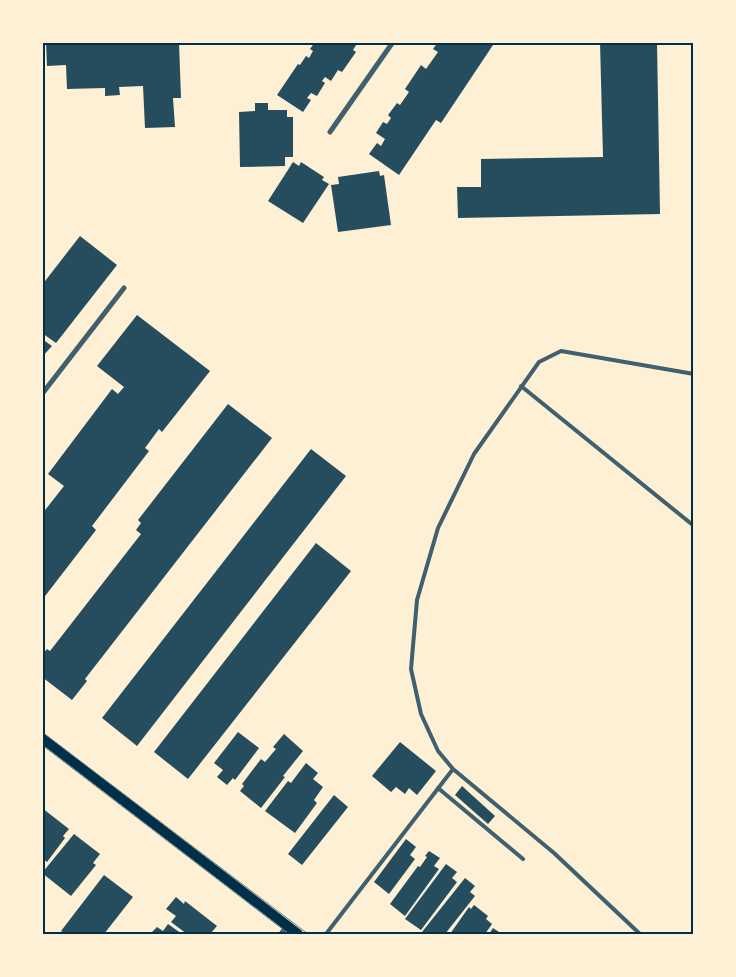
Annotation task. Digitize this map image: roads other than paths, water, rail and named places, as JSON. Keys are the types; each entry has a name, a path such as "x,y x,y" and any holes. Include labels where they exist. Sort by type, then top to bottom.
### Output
{"main road":[{"path":"42,738 284,930 298,934"}],"street":[{"path":"330,132 393,42"},
{"path":"42,394 124,288"}],"lane":[{"path":"640,934 554,853 453,769 438,751 421,714 411,669 417,600 438,528 474,454 539,362 561,351 694,374"},
{"path":"521,386 694,526"},
{"path":"326,934 453,769"},
{"path":"438,788 523,859"}],"tram line":[{"path":"42,732 308,934"},
{"path":"42,745 289,934"}]}
